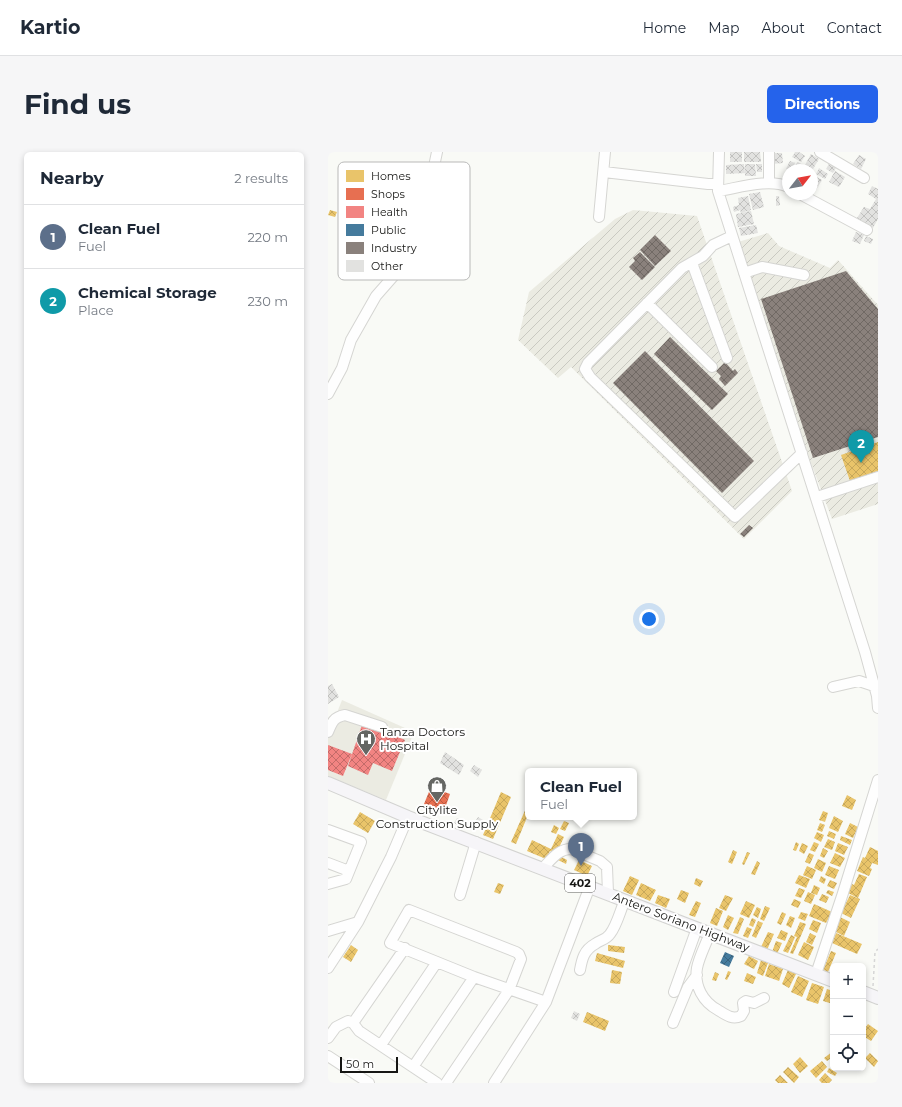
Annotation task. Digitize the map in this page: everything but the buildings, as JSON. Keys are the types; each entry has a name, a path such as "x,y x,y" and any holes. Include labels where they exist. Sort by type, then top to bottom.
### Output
{"main road":[{"name":"Antero Soriano Highway","path":"328,783 408,817 830,979"}],"street":[{"path":"435,162 437,152"},
{"path":"599,217 605,152"},
{"path":"719,152 718,187 732,236 817,497 865,652 878,708"},
{"path":"769,152 769,183"},
{"path":"820,152 864,178"},
{"path":"604,172 708,184 718,187 769,183 782,184"},
{"path":"811,200 867,230"},
{"path":"732,236 713,245 703,256 682,268 588,363 585,369 590,377 606,393 734,517 802,453"},
{"path":"692,263 727,358"},
{"path":"744,273 762,267 804,275"},
{"path":"328,394 342,368 351,340 376,296 390,280"},
{"path":"647,303 712,367"},
{"path":"817,497 878,477"},
{"path":"833,687 859,681 874,686"},
{"path":"328,732 333,720 339,716 345,715 382,727"},
{"path":"816,974 875,800 878,780"},
{"path":"328,968 358,922 391,857 408,817"},
{"path":"328,830 361,842 346,879 328,884"},
{"path":"460,895 476,842"},
{"path":"543,868 562,851 570,849 578,852 600,861 607,867 608,893"},
{"path":"328,863 349,871"},
{"path":"494,1083 546,1002 590,886"},
{"path":"580,970 583,956 589,948 605,940 610,934 625,900"},
{"path":"446,1083 510,990 521,959 519,954 516,952 409,910 390,943 474,977 510,990 546,1002"},
{"path":"328,931 358,922"},
{"path":"674,992 697,928"},
{"path":"710,933 697,968 697,982 702,997 713,1008 732,1018 741,1016 744,1011 744,1003 746,1001 754,1002 764,998"},
{"path":"353,1023 405,948"},
{"path":"381,1045 437,962"},
{"path":"672,1023 688,987 697,975"},
{"path":"413,1067 474,977"},
{"path":"328,1038 336,1027 348,1021 353,1023 359,1031 437,1083"},
{"path":"328,1056 369,1083"}],"path":[{"path":"871,996 875,952 878,949"}],"shaded area":[{"path":"633,210 697,216 792,491 744,539 571,367 558,378 518,340 529,292 615,219"},
{"path":"768,233 779,246 830,268 838,260 878,305 878,504 832,519 811,463 738,242"},
{"name":"Tanza Doctors Hospital","path":"342,700 414,732 386,800 328,776 328,736"}],"place":[{"name":"Chemical Storage","path":"861,463"},
{"name":"Tanza Doctors Hospital","path":"366,756"},
{"name":"Citylite Construction Supply","path":"437,803"},
{"name":"Clean Fuel","path":"581,866"}]}
